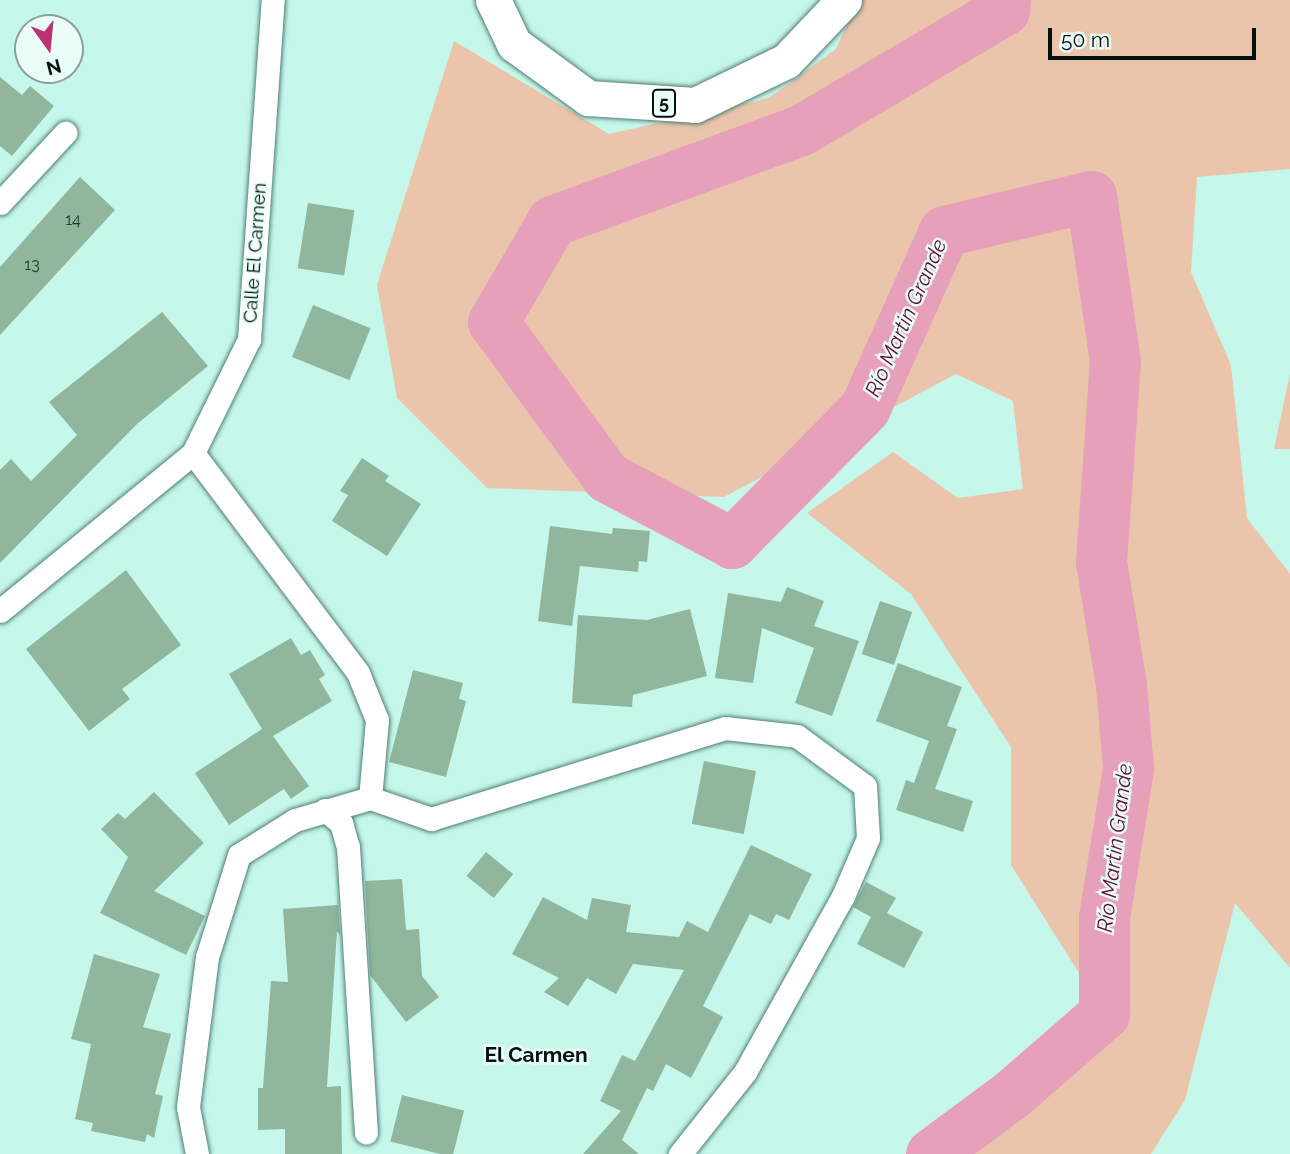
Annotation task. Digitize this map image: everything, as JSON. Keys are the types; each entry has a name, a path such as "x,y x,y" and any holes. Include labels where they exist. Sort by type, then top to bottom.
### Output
{"main road":[{"name":"5","path":"493,0 514,44 588,98 695,104 786,61 844,0"}],"street":[{"name":"Calle El Carmen","path":"0,611 193,453 249,339 273,0"},
{"path":"0,203 65,133"},
{"path":"193,453 359,673 377,720 370,799"},
{"path":"197,1154 188,1107 207,957 239,855 295,820 370,799 431,819 725,728 797,736 865,786 868,838 843,896 745,1072 680,1154"},
{"path":"325,810 341,823 348,847 366,1132"}],"shaded area":[{"path":"858,0 1290,0 1290,169 1197,177 1191,272 1231,365 1247,518 1290,574 1290,968 1235,903 1185,1100 1151,1154 935,1154 1108,1019 1011,865 1011,747 911,594 807,513 893,452 958,498 1023,489 1013,401 956,374 724,497 487,488 397,398 377,285 454,41 609,134 769,98 836,49"},
{"path":"1290,374 1290,449 1274,449"}],"building":[{"path":"0,77 22,95 30,86 54,106 12,156 0,146"},
{"path":"80,177 115,210 0,335 0,267"},
{"path":"308,203 354,210 344,276 298,268"},
{"path":"313,305 370,328 350,380 292,357"},
{"path":"162,312 208,366 137,424 0,563 0,470 11,459 31,481 77,435 49,402"},
{"path":"362,458 389,476 385,481 421,504 387,556 332,521 348,495 340,491"},
{"path":"550,526 612,534 613,528 650,531 647,562 639,561 638,572 580,566 572,626 538,621"},
{"path":"126,570 181,645 122,689 130,699 89,731 26,649"},
{"path":"787,587 824,601 814,626 859,641 832,716 795,703 814,648 762,628 753,683 715,678 728,593 781,602"},
{"path":"880,601 912,612 894,665 862,654"},
{"path":"690,609 707,676 633,695 632,707 572,703 578,615 647,620"},
{"path":"291,638 301,655 310,650 325,675 319,679 332,701 273,736 309,786 291,799 284,789 229,825 195,773 262,729 229,674"},
{"path":"898,663 962,687 947,726 957,729 935,789 973,801 963,832 896,810 906,780 914,783 929,741 876,721"},
{"path":"413,670 463,683 459,699 466,701 446,777 389,762"},
{"path":"704,761 756,771 744,834 692,824"},
{"path":"154,792 204,843 154,891 205,916 186,955 100,913 128,857 101,829 118,813 125,819"},
{"path":"751,845 812,874 789,920 776,914 771,924 750,914 703,1006 723,1017 691,1078 666,1064 653,1091 647,1088 622,1140 639,1154 583,1154 621,1111 600,1101 622,1055 635,1061 684,970 633,964 616,994 587,978 568,1006 544,992 559,978 512,954 543,897 587,920 592,898 631,905 626,932 679,937 687,921 708,932"},
{"path":"486,852 513,874 494,898 466,876"},
{"path":"402,879 406,930 419,929 422,976 439,997 406,1022 370,975 365,881"},
{"path":"866,882 896,898 887,913 923,932 904,968 857,944 871,917 853,907"},
{"path":"338,905 340,935 337,931 327,1087 341,1086 342,1154 285,1154 285,1129 258,1130 258,1088 263,1088 271,981 288,982 283,909"},
{"path":"94,954 160,974 143,1027 171,1034 155,1094 163,1096 154,1138 147,1134 145,1142 91,1131 93,1123 75,1119 91,1044 71,1039"},
{"path":"402,1095 464,1110 453,1154 440,1154 390,1142"}],"waterway":[{"name":"Río Martin Grande","path":"931,1154 1013,1093 1104,1014 1104,917 1128,768 1121,685 1101,561 1115,362 1091,196 944,231 865,408 732,543 607,477 493,322 552,221 801,130 1004,10 1005,0"}],"district":[{"name":"El Carmen","path":"536,1055"}]}
